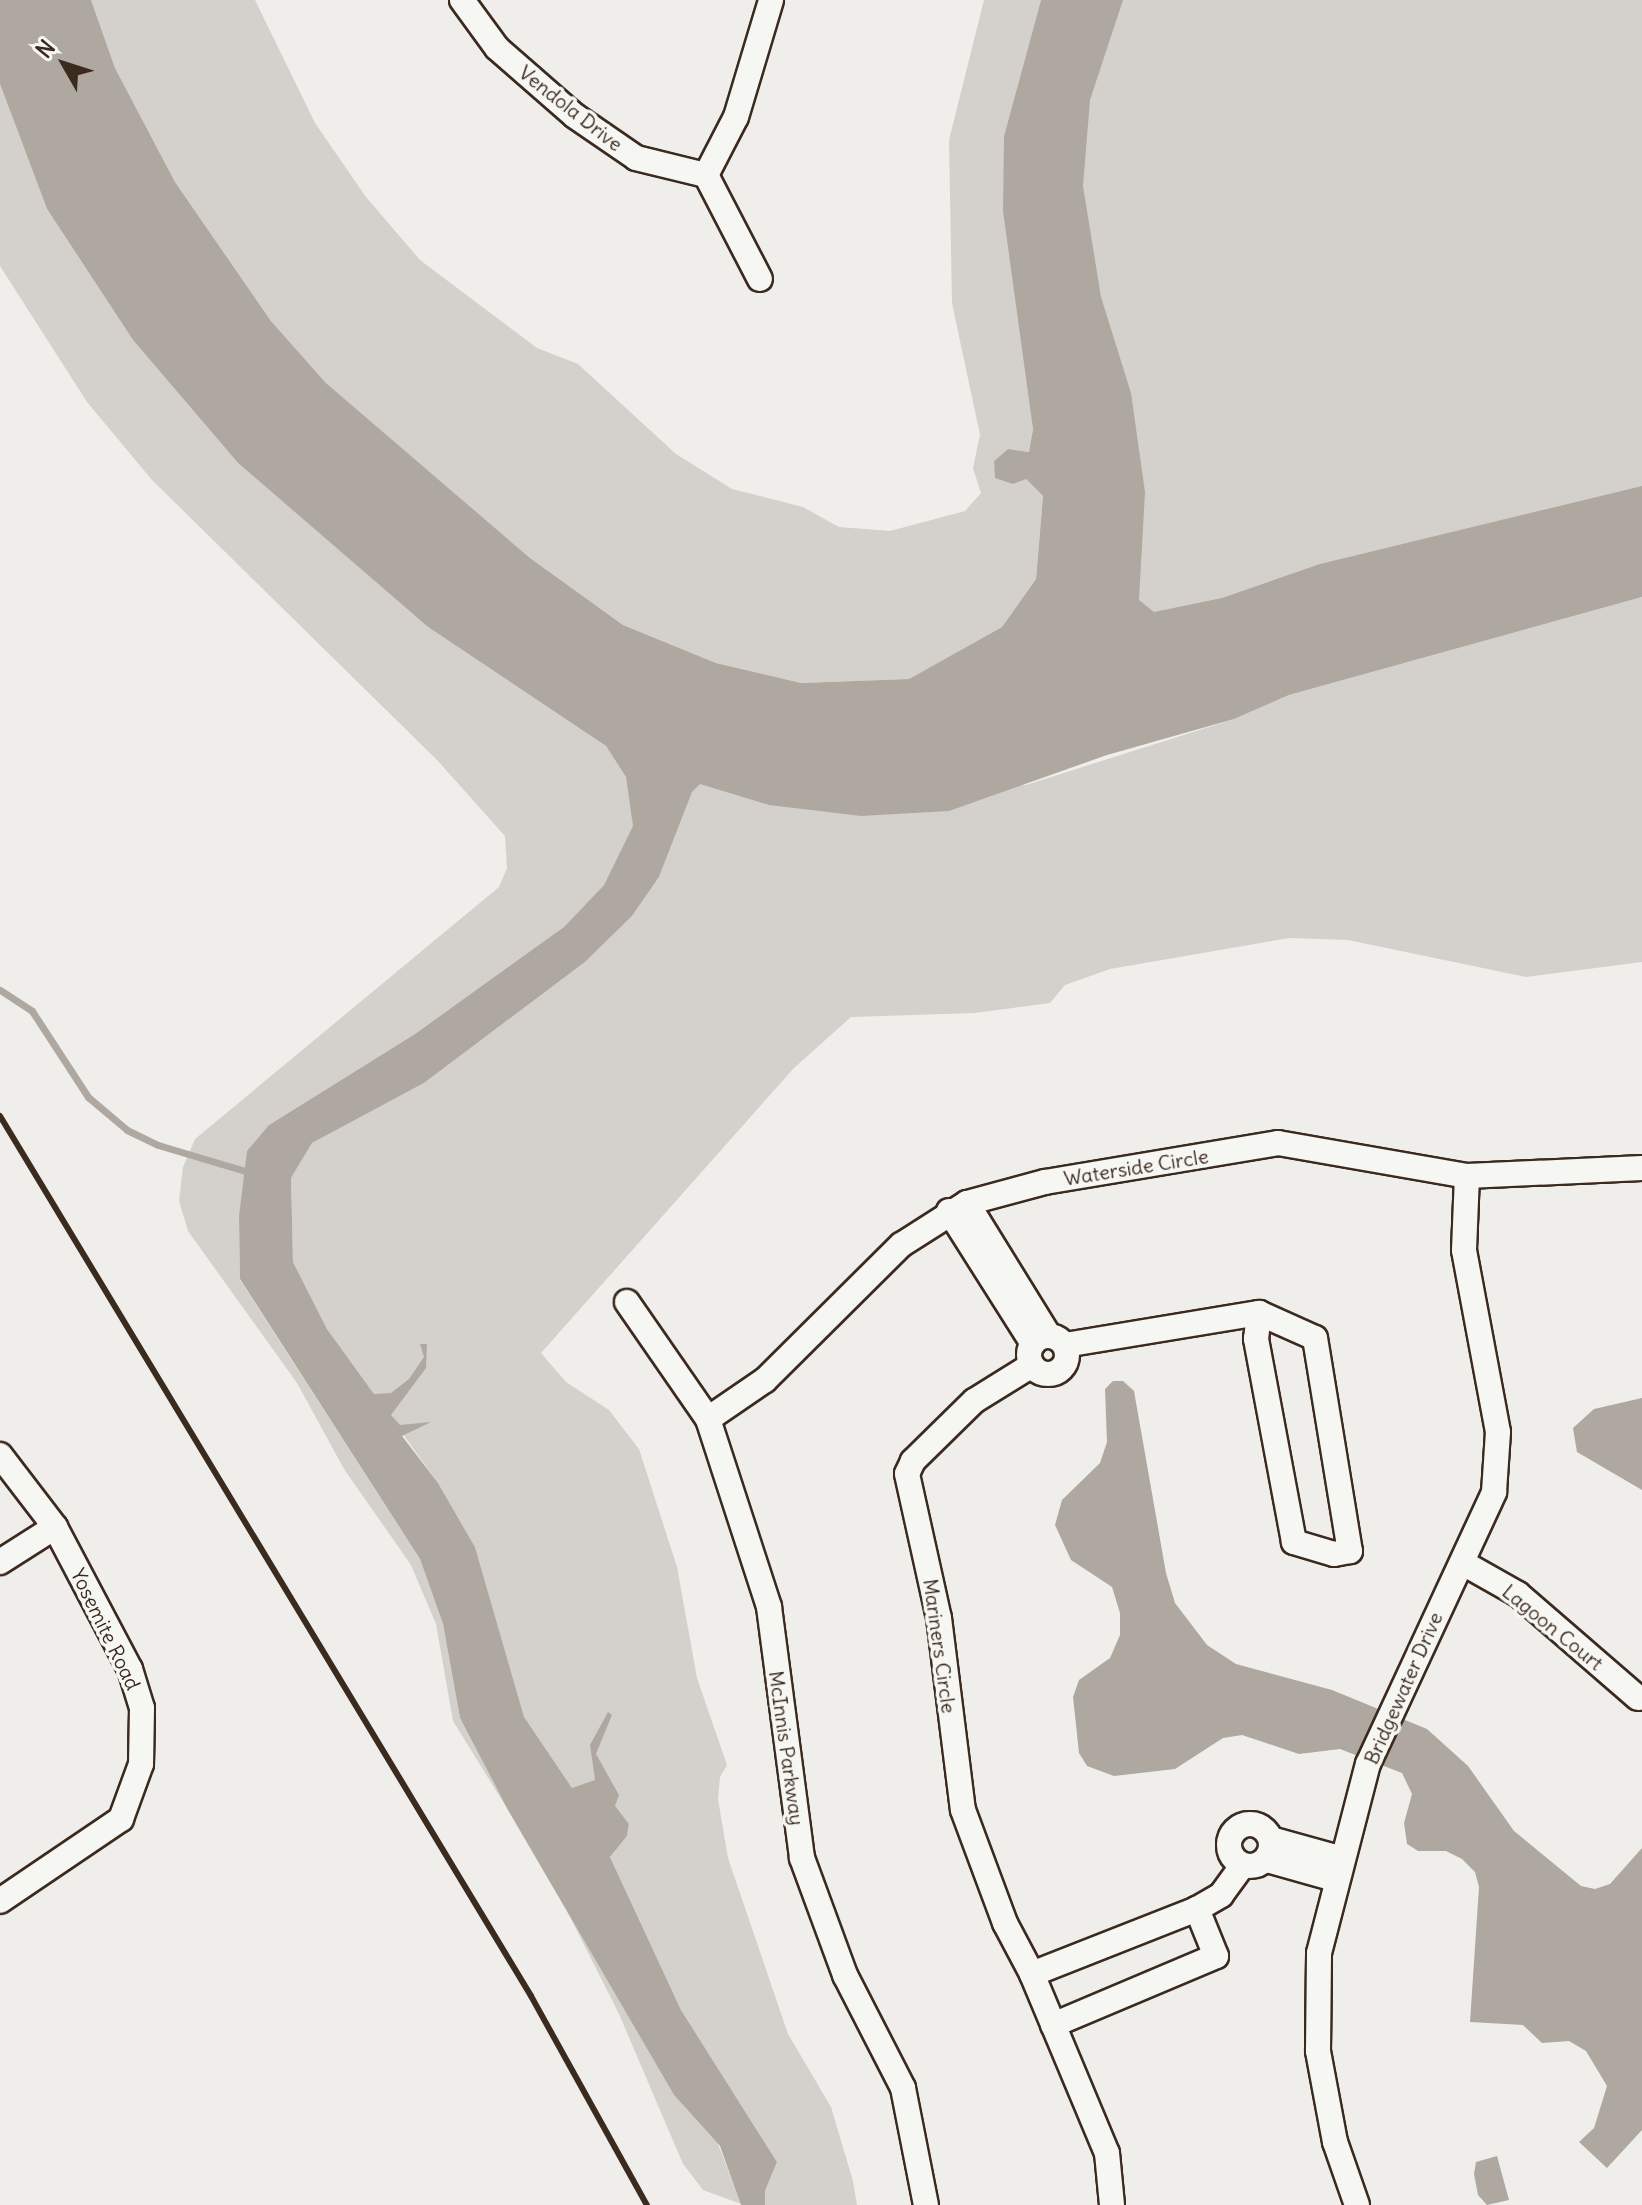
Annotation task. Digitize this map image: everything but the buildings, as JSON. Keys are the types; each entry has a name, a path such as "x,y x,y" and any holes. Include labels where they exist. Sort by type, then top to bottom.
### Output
{"street":[{"name":"Vendola Drive","path":"462,0 497,48 575,116 636,158 706,175"},
{"path":"760,279 706,175 736,117 771,0"},
{"name":"Waterside Circle","path":"708,1419 765,1380 901,1245 958,1207 1045,1182 1278,1143 1467,1176 1642,1168"},
{"name":"Bridgewater Drive","path":"1357,2205 1335,2142 1318,2051 1319,1953 1337,1869 1368,1764 1388,1711 1463,1563 1494,1492 1498,1432 1464,1250 1467,1176"},
{"path":"958,1207 1045,1348"},
{"name":"McInnis Parkway","path":"627,1302 708,1419 769,1607 802,1858 845,1975 903,2088 926,2205"},
{"path":"1259,1313 1315,1338 1350,1551 1334,1554 1294,1542 1256,1339 1259,1313"},
{"name":"Mariners Circle","path":"1112,2205 1107,2153 1032,1974 1005,1923 963,1810 939,1618 907,1474 913,1461 974,1401 1045,1348 1259,1313"},
{"name":"Yosemite Road","path":"0,1455 55,1527 130,1669 142,1708 141,1764 121,1819 0,1901"},
{"path":"0,1562 55,1527"},
{"name":"Lagoon Court","path":"1463,1563 1518,1594 1638,1698"},
{"path":"1242,1866 1228,1846 1232,1834 1253,1824 1269,1850 1337,1869"},
{"path":"1032,1974 1197,1909 1221,1895 1242,1866 1269,1850"},
{"path":"1053,2025 1216,1956 1197,1909"}],"shaded area":[{"path":"0,0 91,0 115,68 175,182 271,321 326,383 530,558 623,625 716,663 801,683 909,679 1002,627 1036,579 1043,496 1026,479 1013,484 995,478 994,461 1008,449 1029,452 1033,429 1003,211 1004,136 1041,0 1123,0 1090,100 1083,186 1101,297 1131,393 1145,492 1139,600 1154,612 1222,598 1320,564 1642,486 1642,597 1289,695 1234,719 1107,755 949,811 861,816 769,805 700,784 692,792 659,877 632,916 585,962 424,1083 312,1143 291,1178 293,1262 327,1329 374,1394 391,1393 409,1379 424,1357 420,1344 427,1344 426,1368 391,1415 400,1425 431,1422 402,1436 438,1483 475,1547 524,1717 572,1788 595,1780 590,1745 608,1712 612,1715 596,1754 619,1795 615,1806 629,1824 627,1836 610,1857 681,2010 777,2162 765,2191 765,2205 741,2205 720,2146 674,2095 508,1810 460,1718 443,1624 420,1559 240,1279 239,1216 247,1151 269,1125 415,1034 564,927 604,885 633,826 626,777 606,746 428,627 238,463 133,340 47,209 0,84"},
{"path":"91,0 255,0 315,123 366,197 420,260 537,348 578,364 676,454 732,489 803,507 839,527 890,531 965,511 981,493 973,468 980,435 952,303 949,140 984,0 1041,0 1004,136 1069,0 1642,0 1642,547 1076,638 1028,376 1033,429 1029,452 1008,449 994,461 996,478 1026,479 1043,496 1036,579 1002,627 909,679 801,683 716,663 623,625 530,558 326,383 271,321 175,182 115,68"},
{"path":"0,84 47,209 133,340 238,463 428,627 606,746 626,777 634,826 604,885 564,927 531,952 415,1034 269,1125 239,1216 240,1280 420,1559 443,1624 460,1718 508,1810 453,1721 436,1624 411,1565 344,1469 297,1383 188,1231 179,1201 183,1167 195,1139 499,887 507,868 505,836 437,760 152,480 87,402 0,266"},
{"path":"1642,597 1642,962 1526,977 1348,940 1289,938 1110,969 1065,985 1050,1003 975,1013 851,1017 794,1068 541,1353 566,1382 609,1410 639,1449 677,1567 697,1678 727,1765 720,1777 718,1799 728,1858 788,2034 831,2107 857,2205 765,2205 765,2191 777,2162 681,2010 610,1857 627,1836 629,1825 590,1785 572,1788 524,1718 475,1547 438,1483 327,1329 293,1262 291,1178 312,1143 424,1083 585,962 632,916 659,877 692,791 700,784 1026,785 1234,719 1289,695"},
{"path":"1113,1381 1123,1381 1134,1391 1166,1573 1175,1603 1207,1645 1236,1664 1332,1690 1427,1729 1468,1766 1514,1831 1581,1886 1595,1889 1610,1884 1642,1848 1642,2130 1607,2168 1579,2142 1594,2128 1607,2086 1586,2051 1569,2041 1542,2043 1523,2025 1470,2022 1479,1887 1475,1872 1462,1859 1446,1851 1418,1851 1407,1844 1404,1823 1412,1794 1402,1773 1340,1749 1299,1754 1242,1735 1223,1738 1175,1769 1114,1776 1087,1766 1079,1753 1073,1697 1079,1680 1110,1658 1120,1635 1120,1613 1112,1587 1071,1560 1055,1525 1062,1500 1100,1463 1107,1442 1105,1389"},
{"path":"1642,1398 1642,1490 1577,1452 1573,1428 1594,1409"},
{"path":"567,1911 674,2095 718,2144 741,2204 703,2190 683,2164 619,2014"},
{"path":"1497,2156 1509,2200 1487,2205 1478,2195 1474,2174 1476,2162"}],"waterway":[{"path":"0,990 32,1011 88,1097 127,1130 158,1145 252,1173"}],"railway":[{"path":"0,1116 531,1996 647,2205"}]}
